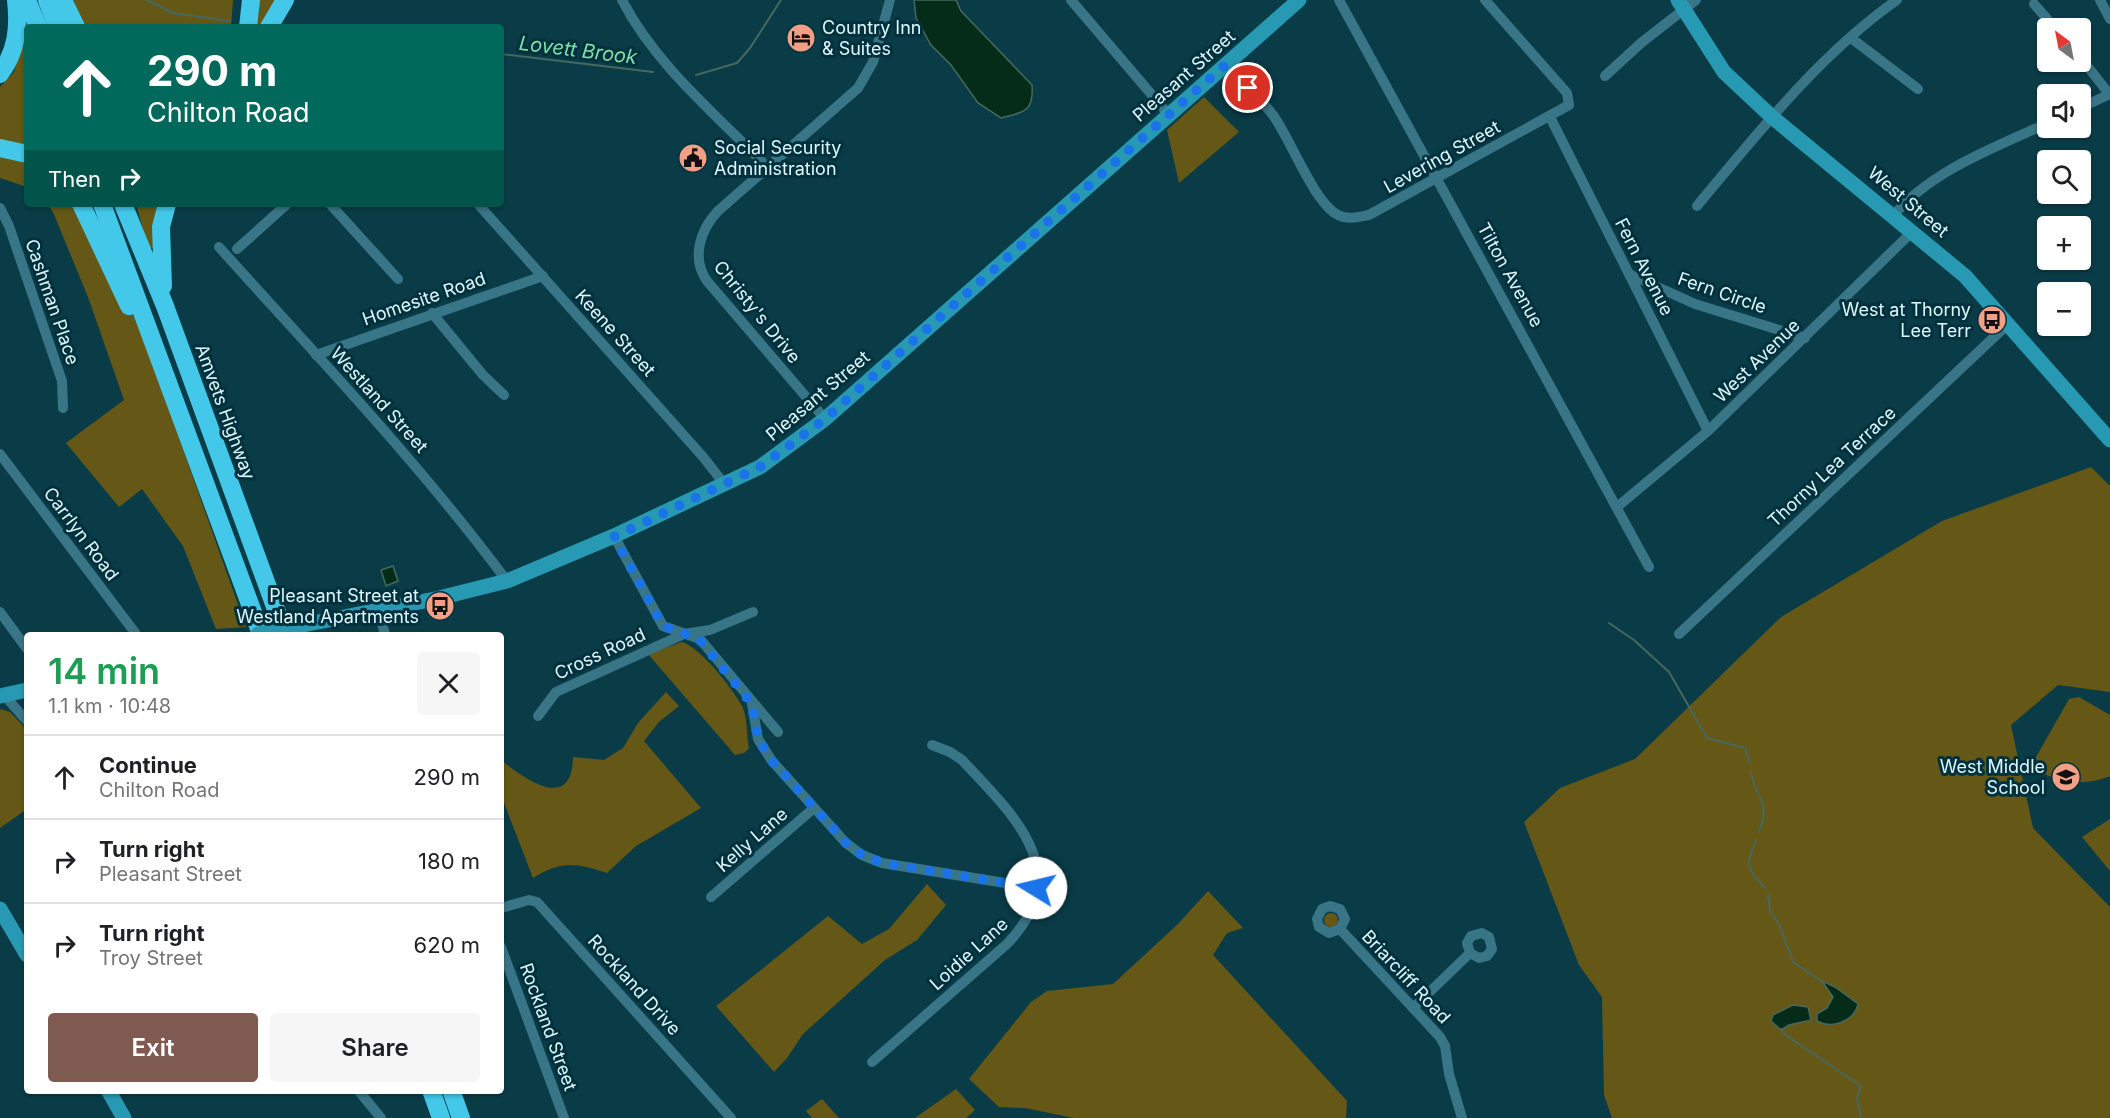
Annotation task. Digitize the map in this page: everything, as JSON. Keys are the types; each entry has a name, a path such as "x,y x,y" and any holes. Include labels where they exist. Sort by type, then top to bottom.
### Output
{"highway":[{"path":"0,74 13,49 19,27 16,0"},
{"path":"27,0 37,24"},
{"path":"48,0 56,24"},
{"path":"63,0 75,24"},
{"path":"248,24 251,0"},
{"path":"271,24 285,0"},
{"path":"0,148 24,153"},
{"path":"82,207 142,334 158,360"},
{"path":"103,207 258,632"},
{"name":"Amvets Highway","path":"124,207 165,306 284,632"},
{"path":"165,306 161,227 166,207"},
{"path":"432,1094 441,1118"},
{"path":"453,1094 462,1118"}],"main road":[{"name":"Pleasant Street","path":"269,632 378,611 507,580 614,537 725,485 772,459 825,419 1299,0"},
{"name":"West Street","path":"1686,4 1724,72 1772,117 1965,276 2110,441"},
{"path":"2,696 24,691"},
{"path":"0,909 24,950"},
{"path":"110,1094 124,1118"}],"street":[{"path":"622,0 634,23 659,57 768,168"},
{"name":"Christy's Drive","path":"825,419 710,286 699,267 700,243 713,216 861,83 877,52 890,0"},
{"path":"1071,0 1169,115"},
{"name":"Tilton Avenue","path":"1339,0 1649,567"},
{"name":"Levering Street","path":"1225,65 1273,116 1329,209 1346,217 1369,215 1569,105 1567,93 1485,0"},
{"path":"1697,206 1772,117 1851,38 1897,0"},
{"path":"2100,0 2110,19"},
{"path":"1605,76 1686,4"},
{"path":"2034,4 2046,18"},
{"path":"1851,38 1918,89"},
{"path":"2091,71 2110,94 2091,103"},
{"name":"Fern Avenue","path":"1550,117 1708,431"},
{"path":"1893,216 1904,203 1950,170 2037,128"},
{"path":"237,249 284,207"},
{"path":"333,207 398,279"},
{"name":"Keene Street","path":"481,207 705,458 725,485"},
{"name":"Cashman Place","path":"0,208 9,226 62,381 63,408"},
{"name":"West Avenue","path":"1617,507 1708,431 1913,231"},
{"name":"Westland Street","path":"219,247 454,510 507,580"},
{"name":"Fern Circle","path":"1630,275 1695,304 1805,338"},
{"name":"Homesite Road","path":"316,355 543,276"},
{"path":"432,313 483,375 504,395"},
{"name":"Thorny Lea Terrace","path":"1679,634 2008,324"},
{"name":"Carrlyn Road","path":"0,455 134,632"},
{"path":"614,537 663,626 699,639 778,732"},
{"path":"378,611 384,632"},
{"path":"0,612 24,645"},
{"name":"Cross Road","path":"538,716 556,692 684,634 710,630 753,612"},
{"path":"2,696 24,718"},
{"path":"752,704 758,739 772,761 846,843 862,855 882,863 1036,888"},
{"name":"Loidie Lane","path":"872,1062 1015,936 1030,916 1036,888 1034,854 1020,824 962,760 932,745"},
{"name":"Kelly Lane","path":"711,897 814,808"},
{"name":"Rockland Drive","path":"504,907 529,900 537,902 731,1118"},
{"name":"Briarcliff Road","path":"1340,929 1440,1036 1445,1046 1449,1074 1461,1118"},
{"path":"1413,1008 1470,953"},
{"name":"Rockland Street","path":"504,955 564,1118"},
{"path":"361,1094 381,1118"}],"shaded area":[{"path":"73,0 233,0 231,24 83,24"},
{"path":"256,0 276,0 262,24 252,24"},
{"path":"914,0 956,0 961,11 1032,85 1029,106 1021,112 1001,118 978,103 951,65 931,45 916,18"},
{"path":"24,33 24,146 0,140 0,87 14,72"},
{"path":"1204,97 1239,132 1179,183 1167,130"},
{"path":"0,148 24,153 24,186 0,178"},
{"path":"49,207 82,207 142,334 246,627 216,629 183,546 142,489 119,507 66,443 124,400 88,297"},
{"path":"137,207 158,207 153,248 148,248"},
{"path":"2091,467 2110,486 2110,692 2058,685 2011,725 2033,828 2110,907 2110,1118 1612,1118 1604,1095 1602,997 1579,965 1524,822 1560,788 1635,759 1781,617 1942,521"},
{"path":"393,566 398,581 386,586 381,570"},
{"path":"682,642 707,660 724,679 742,706 749,748 744,753 735,755 648,654"},
{"path":"666,692 679,706 659,722 644,741 701,808 636,846 607,873 578,865 569,865 552,868 533,878 504,803 504,762 534,782 545,787 556,788 565,784 571,774 573,757 604,760 623,748 638,723"},
{"path":"2079,697 2110,715 2110,776 2090,781 2069,782 2040,772 2031,766 2069,699"},
{"path":"0,709 10,712 24,727 24,811 0,828"},
{"path":"2110,819 2110,871 2082,837"},
{"path":"927,884 946,905 917,940 885,960 803,1034 787,1058 774,1072 716,1006 828,916 862,944 889,929"},
{"path":"1208,891 1243,928 1227,933 1213,955 1347,1101 1346,1118 1074,1118 1025,1108 999,1107 969,1079 1031,1002 1047,991 1113,984 1178,924"},
{"path":"1328,913 1334,913 1338,920 1334,927 1328,927 1324,923 1324,917"},
{"path":"1822,981 1835,987 1858,1004 1856,1010 1847,1019 1835,1024 1817,1021 1817,1014 1827,1008 1833,997"},
{"path":"1793,1005 1808,1007 1811,1020 1789,1025 1781,1030 1771,1021 1773,1015"},
{"path":"956,1089 975,1110 966,1118 915,1118"},
{"path":"822,1099 839,1118 812,1118 806,1111"}],"waterway":[{"name":"Lovett Brook","path":"147,0 173,13 230,21"},
{"name":"Lovett Brook","path":"696,75 737,63 750,48 781,0"},
{"name":"Lovett Brook","path":"504,54 653,72"},
{"path":"1609,623 1634,640 1669,672 1707,738 1745,748 1750,763"},
{"path":"1751,772 1764,812 1759,832"},
{"path":"1756,840 1749,866 1765,888"},
{"path":"1768,895 1770,911 1780,926 1793,962 1824,983"},
{"path":"1781,1029 1787,1036 1861,1086 1857,1098 1861,1118"}],"place":[{"name":"Country Inn & Suites","path":"801,38"},
{"name":"Social Security Administration","path":"693,158"},
{"name":"West at Thorny Lee Terr","path":"1992,320"},
{"name":"Pleasant Street at Westland Apartments","path":"440,606"},
{"name":"West Middle School","path":"2066,777"}],"route":[{"path":"1036,888 882,863 862,855 846,843 772,761 758,739 752,704 699,639 670,631 663,626 614,537 760,467 785,450 825,419 1225,65 1248,88"}]}
